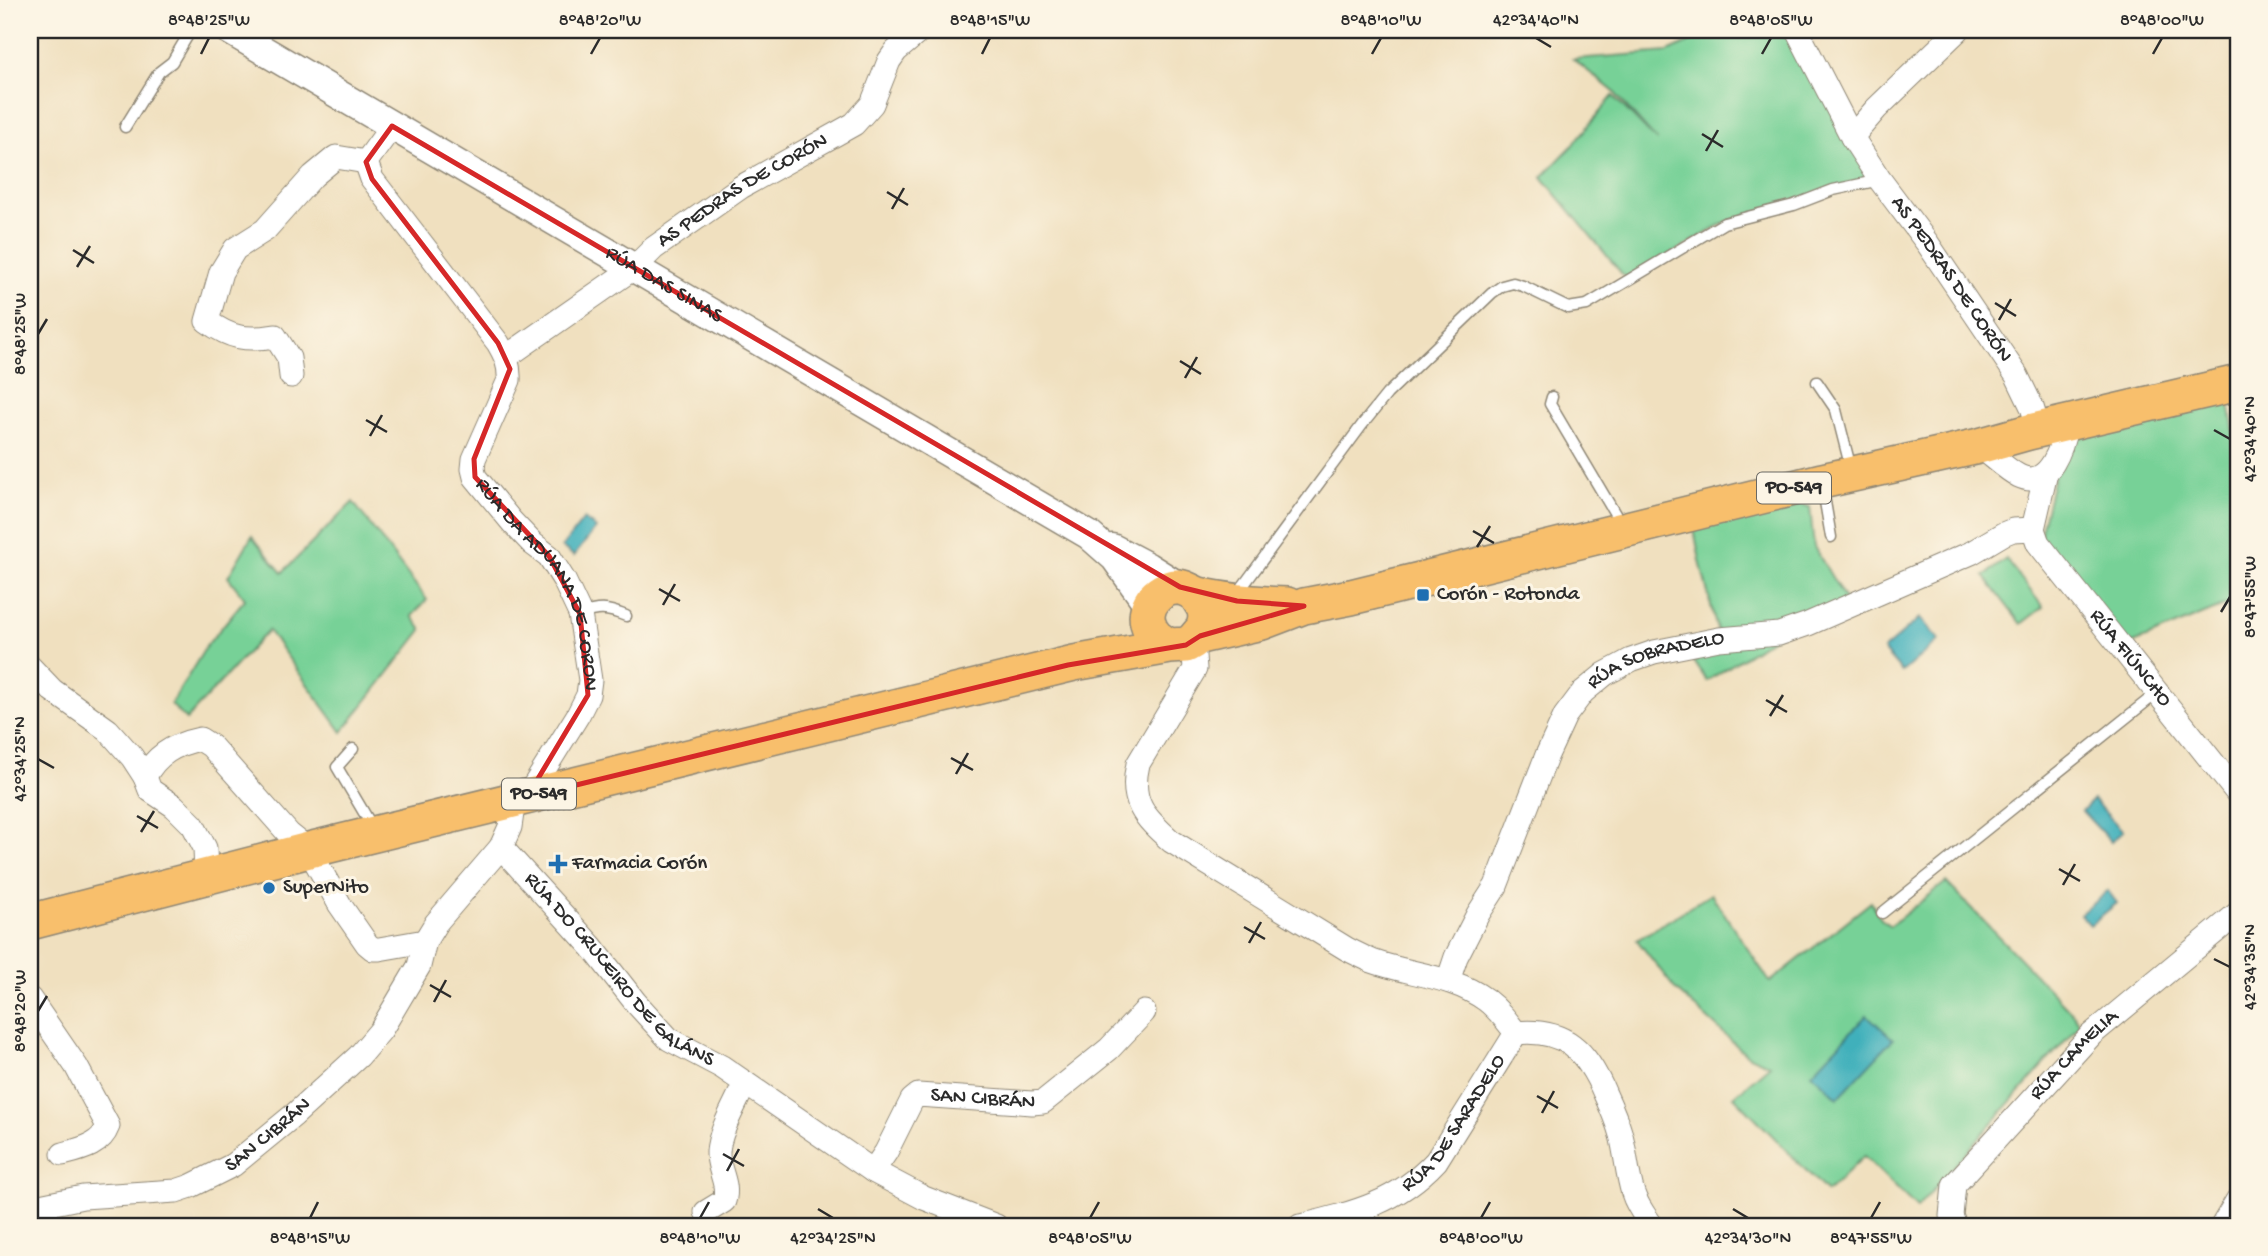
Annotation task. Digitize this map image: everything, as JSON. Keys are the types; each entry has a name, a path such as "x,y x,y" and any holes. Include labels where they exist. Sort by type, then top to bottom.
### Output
{"main road":[{"name":"PO-549","path":"30,922 309,850 1097,658 1144,652 1262,622 1304,606 1351,597 2238,383"},
{"name":"PO-549","path":"1097,658 1148,611 1161,593 1170,588 1237,601 1304,606"},
{"path":"1148,611 1148,626 1160,642 1188,641 1204,628 1205,609 1188,591"}],"street":[{"name":"RÚA DAS SINAS","path":"229,30 1096,541 1138,561 1188,591"},
{"name":"AS PEDRAS DE CORÓN","path":"506,357 635,267 654,248 741,187 854,124 872,104 895,51 921,30"},
{"name":"AS PEDRAS DE CORÓN","path":"1797,30 1852,137 2017,376 2045,428"},
{"path":"1852,137 1876,109 1958,30"},
{"path":"366,162 392,126"},
{"path":"291,376 289,358 275,336 254,339 225,334 207,321 221,272 235,249 265,230 313,176 336,157 366,162"},
{"path":"366,162 372,180 477,315 506,357"},
{"name":"RÚA DA ADUANA DE CORON","path":"506,357 510,369 509,380 472,469 475,477 512,522 549,556 564,580 580,614 590,680 588,695 578,715 520,799"},
{"path":"2033,524 2046,473 2063,444 2045,428"},
{"name":"RÚA FIÚNCHO","path":"2045,428 2022,451 2020,476 2038,543 2238,794"},
{"path":"1979,446 2020,476 2034,478 2046,473"},
{"name":"RÚA SOBRADELO","path":"1448,981 1456,957 1496,886 1546,755 1565,716 1583,692 1605,674 1631,660 1654,652 1719,639 1779,634 1808,624 1970,553 2003,534 2033,524"},
{"name":"RÚA DAS SINAS","path":"1096,541 1126,571 1148,611"},
{"path":"1188,641 1195,669 1138,764 1134,782 1136,800 1150,822 1171,841 1347,949 1372,961 1448,981 1471,991 1487,1001 1516,1032 1554,1034 1570,1043 1595,1070 1621,1133 1634,1196 1652,1226"},
{"path":"30,667 52,690 108,730 132,757 145,776 150,790 174,806 192,825 205,848 206,876"},
{"path":"145,776 152,762 182,743 200,739 211,746 289,834 309,850 340,905 367,944 373,949 425,941"},
{"name":"SAN CIBRÁN","path":"30,1208 83,1197 176,1191 191,1186 233,1165 294,1115 359,1056 381,1030 419,966 425,941 443,914 501,847 520,799"},
{"name":"RÚA DO CRUCEIRO DE GALÁNS","path":"501,847 592,947 669,1040 722,1067 873,1171 924,1198 996,1226"},
{"name":"RÚA CAMELIA","path":"1955,1226 1951,1216 1954,1185 2091,1035 2238,913"},
{"path":"30,999 76,1066 108,1126 104,1136 89,1146 63,1154"},
{"name":"SAN CIBRÁN","path":"873,1171 886,1152 912,1100 918,1095 1043,1102 1109,1049 1144,1012"},
{"name":"RÚA DE SARADELO","path":"1300,1226 1360,1211 1420,1178 1436,1161 1516,1032"},
{"path":"706,1212 724,1201 726,1186 718,1155 719,1141 745,1083"},
{"path":"2222,1226 2238,1199"}],"lane":[{"path":"125,127 159,72 172,62 191,30"},
{"path":"1237,601 1243,586 1387,394 1451,331 1502,286 1513,283 1523,286 1568,308 1587,305 1724,223 1794,205 1833,190 1880,180"},
{"path":"1817,382 1836,410 1849,453 1837,478 1831,537"},
{"path":"1552,397 1550,404 1624,530"},
{"path":"580,614 597,609 626,616"},
{"path":"1882,913 2157,694"},
{"path":"353,749 337,767 376,834"}],"highlighted area":[{"path":"392,126 1180,587 1237,601 1304,606 1200,636 1186,645 1068,665 527,797 588,695 580,614 549,556 475,477 474,459 510,369 498,343 372,179 366,162"}],"green space":[{"path":"1717,30 1794,30 1880,180 1724,223 1627,280 1542,177 1572,146 1613,96 1657,141 1613,91 1573,59 1668,52"},
{"path":"2226,386 2238,456 2238,600 2122,648 2038,543 2067,423"},
{"path":"1768,495 1810,507 1814,547 1849,606 1779,634 1707,681 1684,646 1719,638 1691,513"},
{"path":"353,502 427,600 412,616 422,630 342,732 268,630 186,720 171,704 207,645 245,599 228,577 252,536 282,573"},
{"path":"2006,559 2043,607 2021,624 1984,576"},
{"path":"1946,882 2080,1024 1917,1208 1864,1156 1827,1192 1734,1096 1770,1065 1747,1055 1676,990 1637,940 1711,894 1770,982 1871,902 1881,919 1890,926"}],"water":[{"path":"584,519 596,528 574,556 562,547"},
{"path":"1920,618 1939,640 1902,672 1883,650"},
{"path":"2093,800 2123,831 2111,842 2082,811"},
{"path":"2108,891 2117,903 2090,925 2080,914"},
{"path":"1867,1015 1893,1039 1838,1098 1812,1073"}],"place":[{"name":"Corón - Rotonda","path":"1423,595"},
{"name":"Farmacia Corón","path":"558,864"},
{"name":"SuperNito","path":"269,888"}]}
